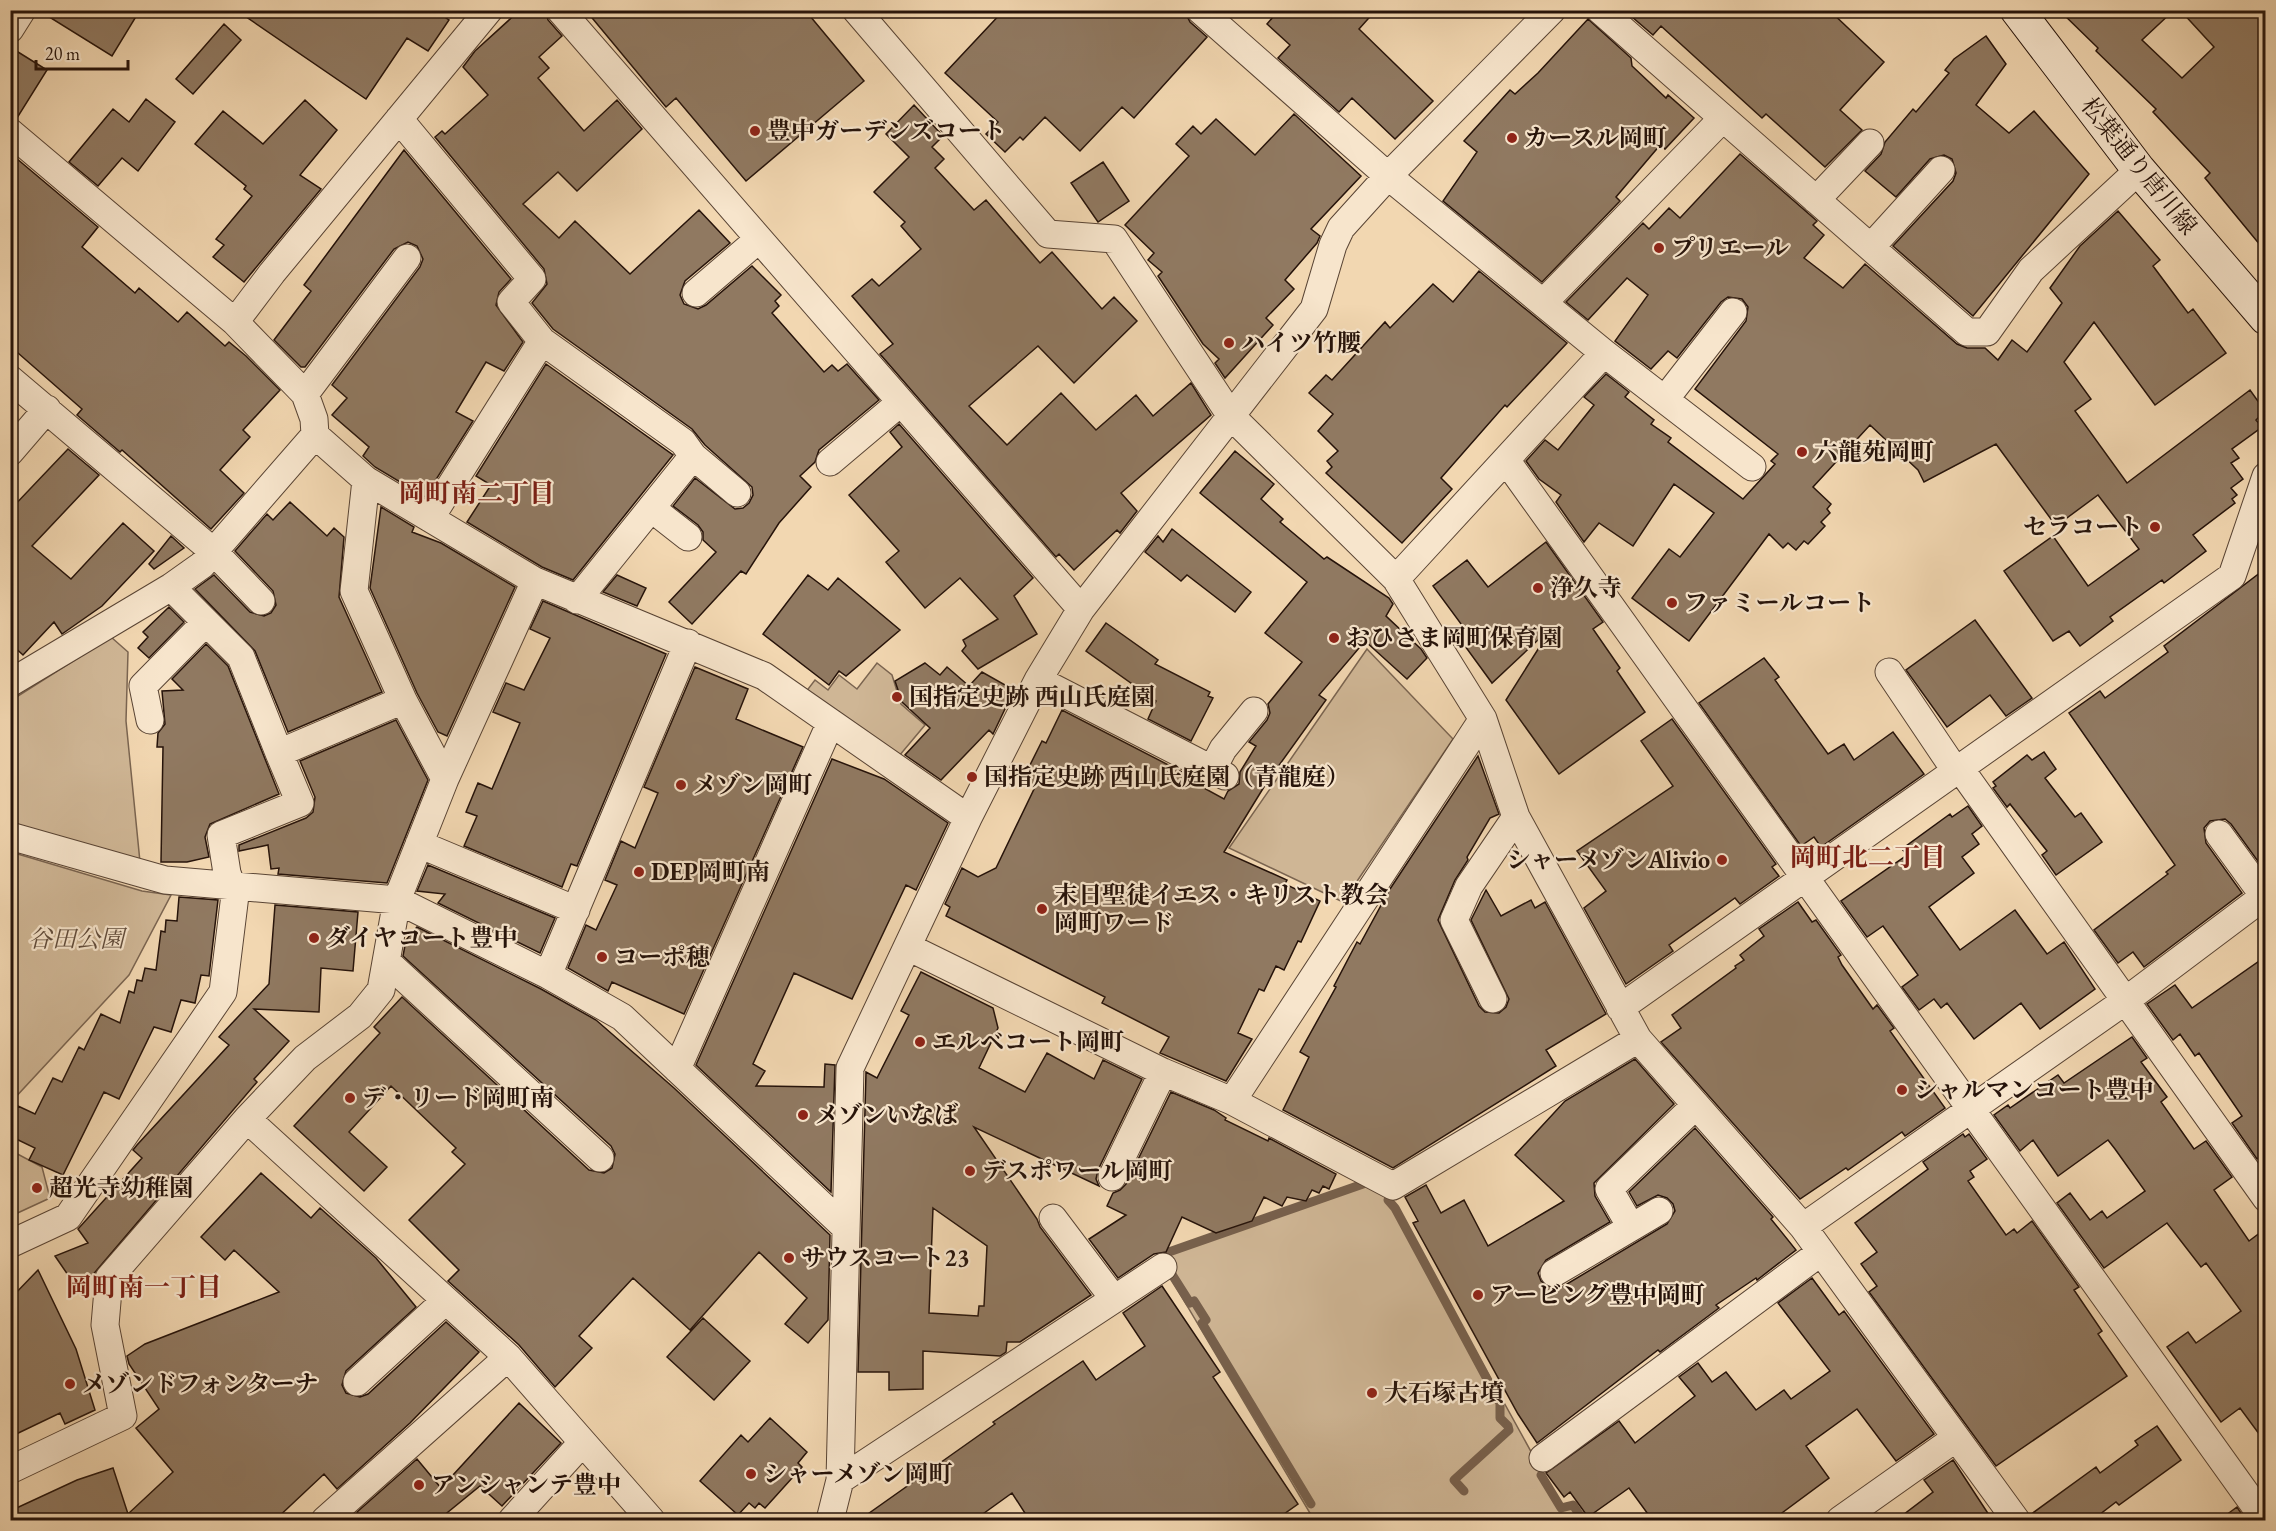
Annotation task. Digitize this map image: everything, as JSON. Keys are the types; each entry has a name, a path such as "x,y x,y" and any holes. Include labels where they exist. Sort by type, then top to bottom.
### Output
{"street":[{"path":"10,29 22,10"},
{"path":"560,10 1082,609"},
{"path":"856,10 1048,234 1114,239 1231,416 1396,579 1483,719 1516,817 1599,963 1620,1008 1638,1039 1803,1227 2016,1521"},
{"path":"1200,10 1388,176 1604,353 1666,398 1752,467"},
{"path":"830,1521 840,1480 850,1068 968,818 1038,680 1082,609 1314,309 1333,245 1341,228 1388,176 1552,10"},
{"path":"1600,10 1967,332 1987,332 2031,270 2139,170"},
{"name":"松葉通り唐川線","path":"2017,10 2139,170 2265,318"},
{"path":"235,322 399,119 478,14"},
{"path":"399,119 532,279 511,302 542,340 683,442 693,456 737,493"},
{"path":"1543,303 1722,119"},
{"path":"10,132 235,322 305,394 315,419 315,435 214,552 171,587 10,683"},
{"path":"1816,200 1870,143"},
{"path":"1871,247 1941,170"},
{"path":"696,293 759,239"},
{"path":"305,394 407,258"},
{"path":"1666,398 1733,312"},
{"path":"431,517 542,340"},
{"path":"1396,579 1604,353"},
{"path":"10,379 47,408 214,552 261,601"},
{"path":"830,462 901,402"},
{"path":"10,453 47,408"},
{"path":"315,435 366,480 535,581 764,676 968,818"},
{"path":"577,600 693,456"},
{"path":"1506,460 2265,1521"},
{"path":"1620,1008 2232,576 2265,476"},
{"path":"366,480 354,591 403,700 445,780"},
{"path":"651,508 688,537"},
{"path":"10,1470 123,1416 105,1325 109,1278 247,1119 306,1058 360,1016 381,990 388,963 397,900 445,780 535,581"},
{"path":"10,1244 68,1217 223,992 236,895 227,873 221,835 300,803 240,657 171,587"},
{"path":"150,720 143,687 206,622"},
{"path":"548,975 688,643"},
{"path":"1889,672 2125,1001 2256,1163 2265,1198"},
{"path":"1038,680 1218,773 1223,749 1254,711"},
{"path":"279,753 403,700"},
{"path":"1232,1101 1483,719"},
{"path":"677,1069 830,724"},
{"path":"1493,999 1454,920 1468,886 1516,817"},
{"path":"1803,1227 1973,1110 2125,1001 2265,896 2218,834"},
{"path":"10,836 165,880 397,900 548,975 622,1017 846,1228"},
{"path":"419,844 576,909"},
{"path":"908,946 1163,1072 1232,1101 1393,1186 1638,1039"},
{"path":"388,963 600,1158"},
{"path":"1112,1177 1163,1072"},
{"path":"1631,1227 1609,1189 1696,1105"},
{"path":"247,1119 508,1357 651,1521"},
{"path":"1554,1273 1659,1211"},
{"path":"1053,1218 1114,1299"},
{"path":"1543,1458 1821,1252"},
{"path":"840,1480 1163,1267"},
{"path":"357,1382 445,1301"},
{"path":"325,1521 508,1357"},
{"path":"1840,1521 1956,1438"},
{"path":"512,1521 582,1443"}],"green space":[{"name":"谷田公園","path":"111,637 128,652 126,721 140,862 11,825 10,701"},
{"path":"1367,649 1453,739 1343,902 1229,848"},
{"path":"877,663 892,675 901,704 925,725 899,756 805,693 815,680 828,690 839,675 857,689"},
{"name":"谷田公園","path":"11,852 142,891 171,895 129,975 11,1102"},
{"path":"10,1150 42,1167 50,1198 11,1216"},
{"path":"1369,1181 1395,1205 1561,1506 1573,1502 1585,1520 1314,1520 1157,1255"}],"building":[{"path":"38,10 140,10 112,56"},
{"path":"236,10 434,10 449,20 428,51 407,38 366,99"},
{"path":"520,10 545,10 548,20 562,36 539,57 549,68 538,78 584,131 617,100 642,129 577,191 558,172 523,204 559,238 575,221 630,274 699,210 730,243 685,281 680,295 684,304 698,309 706,305 752,266 781,295 775,301 779,306 772,313 824,372 832,365 838,371 847,364 879,400 819,450 815,462 800,476 811,487 779,523 746,574 741,571 692,624 669,602 716,552 703,540 703,532 698,525 673,506 695,478 735,509 743,508 749,503 753,495 752,487 705,445 692,429 553,329 532,303 547,284 544,269 435,137 442,131 445,134 488,95 463,67 475,51"},
{"name":"豊中ガーデンズコート","path":"581,10 805,10 864,81 746,181 676,98 666,107 588,13 585,15"},
{"path":"1004,10 1184,10 1190,22 1207,37 1134,118 1122,107 1080,151 1045,117 1023,140 1020,137 1005,152 986,134 998,122 945,73"},
{"path":"1279,10 1376,10 1359,29 1433,101 1395,139 1352,98 1339,112 1278,58 1290,45 1267,24"},
{"path":"1624,10 1829,10 1884,62 1840,110 1862,130 1825,167 1766,114 1762,118 1661,26 1653,35"},
{"path":"2059,10 2174,10 2142,40 2182,78 2214,47 2180,10 2265,10 2265,251 2205,178 2210,173 2153,112 2156,109 2096,51 2098,48"},
{"path":"1588,19 1631,58 1632,66 1666,98 1668,95 1694,118 1665,149 1661,144 1616,197 1620,201 1542,282 1443,201 1477,152 1464,141 1510,90 1515,94 1538,73"},
{"path":"224,24 241,40 193,94 176,79"},
{"path":"1986,36 2006,64 1976,105 2009,133 2034,111 2089,174 1973,316 1893,246 1953,181 1956,173 1952,159 1944,155 1930,159 1896,197 1865,171 1881,154 1885,142 1913,109 1916,112 1949,73 1945,70 1954,59"},
{"path":"10,47 47,70 17,118 10,117"},
{"path":"146,99 175,122 138,171 122,158 98,186 69,162 113,109 129,122"},
{"path":"305,100 337,130 300,175 321,189 244,282 213,257 224,245 216,239 252,196 244,189 246,186 195,144 223,111 263,144"},
{"path":"914,105 943,136 932,147 944,159 935,168 974,210 986,200 1040,263 1052,252 1102,309 1114,297 1137,321 1074,383 1038,346 969,406 1007,445 1061,393 1096,430 1136,395 1153,416 1191,383 1211,415 1121,493 1137,511 1120,533 1117,530 1074,570 1059,554 1056,557 880,354 893,344 852,296 872,279 879,286 921,249 901,226 905,222 874,192 909,157 886,134"},
{"path":"1294,114 1361,176 1311,229 1320,236 1317,243 1285,280 1294,289 1266,318 1273,325 1225,378 1215,363 1219,359 1203,344 1158,276 1162,272 1148,260 1154,253 1125,225 1189,156 1176,144 1193,126 1201,134 1216,119 1255,155"},
{"path":"404,150 511,279 499,292 496,305 523,342 504,371 486,362 456,412 473,421 425,497 375,467 363,456 369,447 332,415 347,398 332,385 420,267 423,259 417,246 408,242 394,249 305,367 301,367 274,340 311,291 304,285"},
{"path":"10,153 98,227 82,247 135,293 139,288 178,322 187,312 225,346 229,342 280,390 243,430 250,437 220,470 244,493 211,529 122,450 120,452 77,415 82,409 10,346"},
{"path":"1740,154 1817,221 1813,225 1824,235 1804,258 1843,288 1865,264 1957,344 1967,348 1985,348 1998,360 2012,340 2027,352 2062,303 2050,288 2080,246 2118,211 2160,260 2153,266 2188,313 2193,309 2226,353 2155,405 2094,322 2064,362 2091,399 2075,411 2127,483 2250,390 2265,411 2256,420 2262,427 2232,449 2239,458 2231,463 2243,479 2231,488 2237,495 2232,499 2235,503 2193,535 2206,551 2164,583 2162,580 2110,617 2113,621 2080,646 2069,631 2053,641 2004,571 2053,536 2088,586 2139,549 2098,495 2056,526 1996,444 1924,482 1918,470 1870,425 1813,487 1831,504 1827,509 1830,513 1821,522 1825,526 1808,544 1804,541 1796,550 1788,543 1783,548 1769,534 1689,641 1632,598 1669,549 1680,557 1714,513 1674,484 1633,546 1599,523 1584,542 1556,502 1561,495 1539,479 1526,461 1545,440 1558,450 1594,405 1584,397 1606,374 1629,392 1625,397 1654,420 1651,424 1671,438 1668,442 1743,499 1775,464 1771,461 1778,454 1695,389 1746,321 1748,307 1742,299 1728,297 1721,302 1677,358 1668,351 1651,369 1615,341 1648,295 1627,278 1588,320 1566,302 1643,223 1649,229 1669,208 1680,218"},
{"path":"1103,162 1129,201 1098,222 1071,183"},
{"path":"1479,271 1567,343 1507,407 1505,405 1441,478 1452,489 1402,543 1326,473 1332,467 1327,461 1338,451 1318,431 1333,414 1309,393 1326,375 1332,380 1385,322 1390,328 1433,284 1453,302"},
{"path":"546,364 673,455 573,580 542,567 467,522 491,485 476,476"},
{"path":"899,424 1033,578 1014,596 1037,634 978,669 962,651 966,646 963,640 998,619 960,578 925,608 886,562 899,551 849,495 902,447 890,432"},
{"path":"68,449 99,475 32,546 71,579 123,523 154,551 102,606 62,634 54,622 23,655 10,643 10,510"},
{"path":"1235,451 1274,484 1261,499 1283,519 1280,522 1324,559 1327,557 1389,598 1393,604 1386,616 1421,649 1427,658 1407,679 1365,641 1319,695 1326,700 1267,782 1224,852 1287,880 1285,884 1320,901 1301,942 1298,941 1284,970 1276,966 1264,991 1259,989 1238,1033 1252,1039 1226,1081 1160,1053 1169,1037 1102,1003 1105,997 946,916 950,907 945,904 962,868 978,877 996,868 1035,787 1022,781 1042,741 1046,743 1062,710 1182,772 1180,775 1224,799 1228,791 1239,784 1240,772 1256,746 1249,742 1270,713 1268,704 1302,662 1265,633 1307,582 1200,493"},
{"path":"290,502 327,536 334,528 344,537 339,597 382,692 288,732 255,651 195,589 214,575 250,612 264,616 271,613 276,605 273,591 235,551 267,514 273,520"},
{"path":"381,507 414,527 412,532 441,543 515,587 447,736 438,732 417,693 370,588"},
{"path":"1172,529 1251,592 1235,612 1187,575 1181,581 1145,552 1158,536 1163,542"},
{"path":"171,536 184,548 154,569 149,564"},
{"path":"1546,542 1603,622 1593,629 1620,668 1617,671 1645,712 1559,774 1506,700 1542,643 1539,639 1492,683 1462,642 1470,636 1433,586 1467,560 1488,587"},
{"path":"2265,569 2265,871 2231,824 2225,819 2210,821 2204,828 2206,843 2242,893 2144,967 2133,952 2118,963 2094,930 2168,874 2166,872 2175,865 2069,713 2100,691 2105,698 2168,652 2164,646"},
{"path":"617,575 646,588 637,606 603,592"},
{"path":"808,575 828,590 838,578 900,630 846,676 839,671 829,685 763,634"},
{"path":"543,601 666,654 577,866 571,864 562,887 464,846 477,816 466,812 478,783 492,789 520,723 493,712 506,683 524,690 550,638 530,629"},
{"path":"169,607 184,622 149,658 138,648 148,637 143,632"},
{"path":"1975,620 2032,698 2006,716 1990,695 1947,727 1906,670"},
{"path":"1106,623 1158,660 1155,664 1210,692 1208,696 1213,698 1191,741 1148,719 1156,701 1086,651"},
{"path":"206,644 228,666 279,794 210,824 205,837 209,857 187,862 161,862 163,747 157,747 158,733 165,724 162,691 183,690 172,679"},
{"path":"1764,658 1779,677 1775,680 1828,754 1844,744 1854,760 1893,732 1924,774 1821,847 1814,837 1801,846 1699,703"},
{"path":"925,663 940,675 947,667 969,686 982,672 1014,690 993,734 989,730 941,780 905,755 930,728 902,702 895,681"},
{"path":"695,667 748,689 736,719 803,747 684,1014 612,982 608,991 568,968 586,925 596,930 617,885 605,880 621,841 635,848 658,793 644,787"},
{"path":"1672,719 1776,864 1772,867 1779,876 1740,904 1735,898 1669,945 1673,951 1626,984 1584,908 1606,891 1577,851 1673,786 1641,741"},
{"path":"396,720 428,780 387,883 278,874 279,868 271,869 268,845 239,851 239,845 306,818 313,812 315,797 300,761"},
{"path":"2044,752 2056,769 2045,778 2075,817 2081,813 2102,842 2056,875 2042,855 2047,851 2010,804 2007,807 1993,788 1996,786 1993,782 2027,755 2032,760"},
{"path":"1478,756 1499,814 1490,818 1467,857 1468,860 1455,880 1438,920 1479,1006 1485,1012 1499,1013 1506,1007 1509,999 1471,920 1486,890 1501,916 1531,900 1535,908 1545,902 1606,1014 1546,1050 1556,1066 1393,1168 1283,1110 1309,1057 1300,1052 1336,987 1334,986 1357,942 1360,944 1390,889"},
{"path":"832,759 884,779 948,823 916,890 906,885 852,999 794,973 753,1064 765,1071 756,1086 824,1087 825,1064 835,1065 831,1192 696,1065"},
{"path":"1968,806 1982,826 1972,834 1979,844 1962,857 1974,873 1929,907 1960,950 2015,910 2047,954 2064,942 2095,989 2040,1029 2021,1003 1974,1039 1947,1003 1941,1008 1934,999 1919,1010 1902,987 1918,975 1883,926 1867,937 1841,901 1907,855 1902,849 1950,814 1952,817"},
{"path":"428,865 555,918 540,953 438,903 445,894 417,891"},
{"path":"179,897 218,900 209,976 201,975 195,1003 181,1000 171,1032 154,1027 119,1099 104,1092 63,1175 29,1160 35,1148 10,1136 10,1121 18,1106 35,1114 53,1078 62,1082 79,1047 84,1050 101,1014 120,1023 129,991 134,993 137,980 142,981 145,968 156,970 161,931 165,932 166,920 177,921"},
{"path":"1798,902 1812,922 1816,920 1841,955 1838,957 1842,965 1873,1009 1877,1005 1894,1028 1890,1031 1945,1108 1905,1136 1902,1132 1848,1170 1846,1168 1800,1199 1661,1042 1681,1028 1672,1015 1736,968 1735,966 1744,960 1740,955 1764,936 1759,929"},
{"path":"275,905 358,912 353,971 321,968 319,1012 254,1009 289,1041 254,1079 257,1082 79,1291 55,1256 88,1243 78,1229 142,1158 133,1150 229,1045 219,1037 269,984"},
{"path":"417,927 541,989 596,1020 674,1088 830,1235 828,1320 808,1343 785,1324 807,1298 759,1252 690,1330 633,1278 579,1336 592,1348 555,1387 519,1345 448,1281 459,1270 409,1220 465,1164 452,1152 456,1148 391,1086 349,1132 387,1167 364,1191 294,1126 380,1033 374,1027 402,997 589,1170 604,1173 612,1168 615,1154 611,1146 403,956 406,940"},
{"path":"2265,957 2265,1153 2257,1159 2232,1123 2242,1116 2199,1053 2195,1056 2180,1034 2173,1040 2147,1004 2175,985 2192,1008"},
{"path":"921,972 993,1008 998,1028 979,1068 1025,1092 1047,1053 1094,1079 1103,1060 1142,1079 1098,1170 1096,1179 1099,1186 974,1127 1037,1219 1040,1227 1091,1295 1020,1342 1007,1342 1006,1352 1000,1356 923,1351 923,1389 889,1390 889,1372 858,1372 866,1072 877,1078 909,1015 901,1011","holes":["933,1208 987,1246 984,1306 979,1306 978,1316 929,1313"]},
{"path":"2132,1037 2147,1058 2141,1062 2167,1097 2161,1102 2194,1149 2206,1141 2232,1177 2214,1190 2249,1241 2265,1229 2265,1442 2240,1408 2221,1422 2167,1347 2188,1332 2196,1343 2241,1311 2206,1263 2201,1267 2167,1223 2104,1268 2057,1203 2070,1193 2090,1220 2102,1211 2107,1218 2145,1191 2108,1140 2058,1176 2033,1140 2020,1151 1994,1115 2008,1105 2010,1108 2058,1075 2064,1083"},
{"path":"1635,1059 1674,1104 1594,1183 1595,1196 1610,1222 1546,1260 1538,1273 1541,1281 1554,1289 1562,1287 1667,1224 1675,1211 1673,1204 1667,1198 1658,1195 1637,1206 1629,1192 1695,1128 1773,1217 1771,1219 1796,1250 1757,1280 1756,1278 1716,1305 1719,1308 1660,1352 1658,1350 1537,1443 1518,1414 1413,1223 1418,1221 1405,1197 1426,1185 1441,1213 1464,1200 1488,1246 1564,1201 1515,1155 1565,1101"},
{"path":"1171,1092 1214,1110 1226,1118 1225,1120 1268,1141 1269,1138 1336,1174 1329,1189 1323,1186 1319,1193 1312,1190 1306,1201 1287,1197 1282,1206 1264,1197 1252,1221 1216,1233 1182,1217 1166,1252 1154,1254 1118,1278 1089,1239 1126,1215 1107,1206 1113,1193 1126,1184"},
{"path":"1963,1134 1965,1137 1969,1134 1987,1159 1970,1171 1974,1177 1968,1181 2006,1235 2014,1229 2017,1233 2032,1221 2079,1287 2074,1290 2102,1331 2098,1334 2127,1376 1996,1466 1869,1292 1877,1286 1861,1264 1877,1252 1855,1223 1928,1169 1923,1162"},
{"path":"261,1173 311,1218 320,1208 376,1258 416,1307 346,1371 342,1385 346,1393 360,1397 368,1394 446,1322 479,1352 410,1423 337,1489 324,1474 274,1521 10,1521 10,1511 77,1480 113,1468 128,1514 173,1472 136,1428 159,1409 129,1364 127,1356 145,1344 279,1292 234,1250 225,1260 201,1237"},
{"path":"38,1270 76,1349 95,1410 65,1424 60,1413 10,1437 10,1299"},
{"path":"1812,1278 1839,1315 1844,1311 1934,1434 1896,1461 1857,1409 1806,1446 1829,1478 1771,1521 1653,1521 1629,1488 1588,1517 1570,1492 1564,1497 1546,1473 1619,1421 1635,1443 1695,1396 1679,1377 1698,1363 1712,1382 1726,1372 1756,1410 1784,1390 1791,1399 1830,1371 1778,1303"},
{"path":"1162,1286 1220,1372 1213,1377 1298,1504 1274,1521 1030,1521 1012,1493 973,1521 858,1521 995,1424 993,1422 1083,1361 1096,1380 1145,1346 1123,1313"},
{"path":"703,1318 750,1361 714,1400 667,1357"},
{"path":"519,1403 561,1443 502,1506 480,1486 437,1521 365,1521 357,1512 417,1459 441,1488"},
{"name":"シャーメゾン岡町","path":"770,1418 807,1452 798,1463 802,1467 765,1508 759,1503 755,1508 749,1503 738,1515 700,1481 741,1435 748,1442"},
{"path":"2157,1426 2181,1460 2119,1505 2116,1502 2091,1521 2031,1521 2030,1515 2096,1467 2100,1473 2138,1445 2135,1441"},
{"path":"1953,1460 1993,1521 1895,1521 1933,1492 1924,1480"},
{"path":"2237,1507 2246,1521 2218,1521"}],"waterway":[{"path":"1166,1253 1363,1184"},
{"path":"1388,1200 1395,1208 1500,1403 1500,1418 1508,1426 1509,1430 1454,1480 1464,1491"},
{"path":"1166,1265 1190,1303 1194,1301 1206,1320 1202,1323 1311,1504"},
{"path":"1541,1475 1561,1508 1573,1505 1583,1520"}],"place":[{"name":"豊中ガーデンズコート","path":"755,131"},
{"name":"カースル岡町","path":"1512,138"},
{"name":"プリエール","path":"1659,248"},
{"name":"ハイツ竹腰","path":"1229,343"},
{"name":"六龍苑岡町","path":"1802,452"},
{"name":"セラコート","path":"2155,527"},
{"name":"浄久寺","path":"1538,588"},
{"name":"ファミールコート","path":"1672,603"},
{"name":"おひさま岡町保育園","path":"1334,638"},
{"name":"国指定史跡 西山氏庭園","path":"897,697"},
{"name":"国指定史跡 西山氏庭園（青龍庭）","path":"972,777"},
{"name":"メゾン岡町","path":"681,785"},
{"name":"シャーメゾンAlivio","path":"1722,860"},
{"name":"DEP岡町南","path":"639,872"},
{"name":"末日聖徒イエス・キリスト教会 岡町ワード","path":"1042,909"},
{"name":"ダイヤコート豊中","path":"314,938"},
{"name":"コーポ穂","path":"602,957"},
{"name":"エルベコート岡町","path":"920,1042"},
{"name":"シャルマンコート豊中","path":"1902,1090"},
{"name":"デ・リード岡町南","path":"350,1098"},
{"name":"メゾンいなば","path":"803,1115"},
{"name":"デスポワール岡町","path":"970,1171"},
{"name":"超光寺幼稚園","path":"37,1188"},
{"name":"サウスコート23","path":"789,1258"},
{"name":"アービング豊中岡町","path":"1478,1295"},
{"name":"メゾンドフォンターナ","path":"70,1384"},
{"name":"大石塚古墳","path":"1372,1393"},
{"name":"シャーメゾン岡町","path":"751,1474"},
{"name":"アンシャンテ豊中","path":"419,1485"}],"district":[{"name":"岡町南二丁目","path":"477,493"},
{"name":"岡町北二丁目","path":"1868,857"},
{"name":"岡町南一丁目","path":"144,1287"}]}
